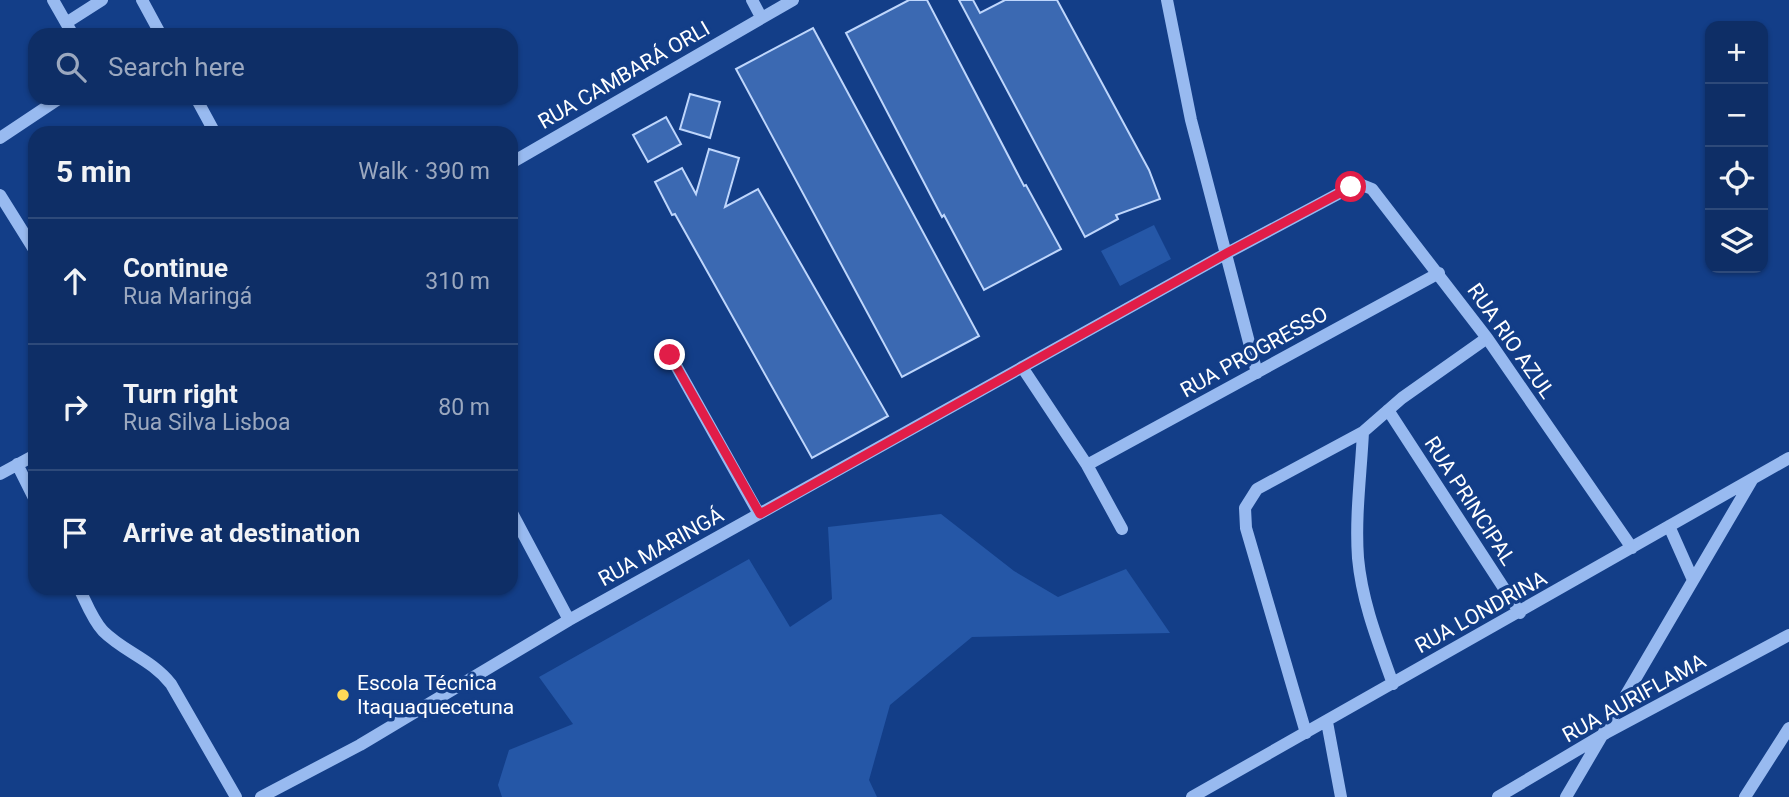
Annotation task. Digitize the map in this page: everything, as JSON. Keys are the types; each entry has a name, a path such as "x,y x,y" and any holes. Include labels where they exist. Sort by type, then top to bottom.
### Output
{"street":[{"path":"53,0 69,28"},
{"path":"66,23 102,0"},
{"path":"142,0 157,28"},
{"path":"751,0 761,17"},
{"name":"RUA CAMBARÁ ORLI","path":"518,159 793,0"},
{"path":"1167,0 1191,120 1257,373"},
{"path":"0,138 50,105"},
{"path":"200,105 211,126"},
{"name":"RUA RIO AZUL","path":"1339,192 1362,185 1371,189 1487,338 1632,548"},
{"name":"RUA MARINGÁ","path":"261,797 360,745 569,620 1339,192"},
{"path":"0,195 28,240"},
{"name":"RUA PROGRESSO","path":"1087,465 1439,273"},
{"path":"1306,733 1246,528 1245,508 1257,489 1363,432 1388,410 1487,338"},
{"path":"670,355 760,514"},
{"path":"1022,367 1087,465 1122,529"},
{"name":"RUA PRINCIPAL","path":"1388,410 1520,612"},
{"path":"1363,432 1357,525 1359,559 1367,610 1393,684"},
{"path":"0,474 28,458"},
{"name":"RUA LONDRINA","path":"1192,797 1789,458"},
{"path":"17,464 28,486"},
{"path":"1566,797 1754,477"},
{"path":"518,524 569,620"},
{"path":"1669,526 1693,580"},
{"path":"83,595 101,628 112,639 159,669 171,684 236,797"},
{"name":"RUA AURIFLAMA","path":"1498,797 1606,733 1786,638"},
{"path":"1327,722 1341,797"},
{"path":"1745,797 1789,729"}],"shaded area":[{"path":"1154,225 1171,259 1120,286 1101,251"},
{"path":"941,514 1014,571 1058,597 1126,569 1170,633 972,637 890,705 869,780 877,797 502,797 498,785 509,750 573,724 539,677 749,559 790,627 832,599 828,527"}],"building":[{"path":"909,0 927,0 1024,186 1026,185 1061,249 984,290 944,215 942,217 846,33"},
{"path":"959,0 973,0 980,13 1005,0 1057,0 1149,170 1160,199 1116,215 1118,219 1085,237"},
{"path":"813,28 979,336 902,377 736,69"},
{"path":"690,94 720,102 710,138 680,129"},
{"path":"666,117 681,144 648,162 633,135"},
{"path":"709,149 739,158 725,207 758,189 888,416 812,458 655,182 682,168 696,194"}],"place":[{"name":"Escola Técnica Itaquaquecetuna","path":"343,695"}],"route":[{"path":"670,355 760,514 1227,253 1351,187"}]}
